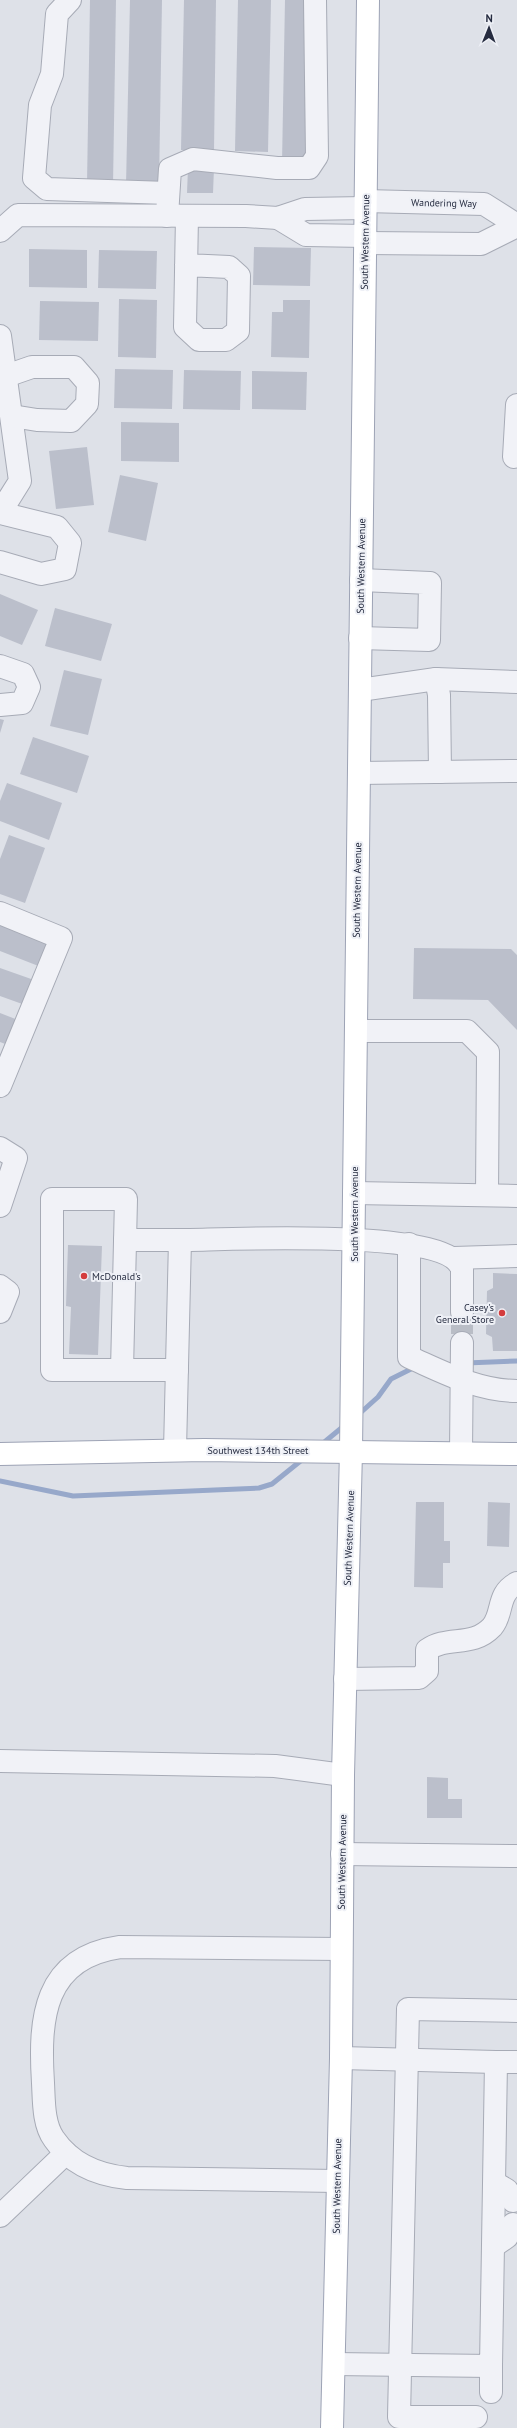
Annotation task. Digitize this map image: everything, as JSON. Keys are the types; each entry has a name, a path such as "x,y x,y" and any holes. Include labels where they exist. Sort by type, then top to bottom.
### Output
{"main road":[{"name":"South Western Avenue","path":"332,2428 341,2058 343,1775 351,1451 368,0"},
{"name":"Southwest 134th Street","path":"0,1454 175,1450 517,1454"}],"street":[{"path":"70,0 56,14 52,74 40,105 34,178 47,189 168,193"},
{"path":"186,265 177,216 168,193 170,169 193,159 277,168 309,168 317,156 316,0"},
{"name":"Wandering Way","path":"365,204 484,204 517,226 481,244 365,240 306,235 278,218 305,209 365,204"},
{"path":"0,231 18,215 278,218"},
{"path":"0,336 20,481 0,513 56,527 70,543 65,569 41,574 0,562"},
{"path":"6,376 32,366 74,367 88,383 87,404 71,421 36,420 12,416"},
{"path":"515,457 517,405"},
{"path":"360,638 429,640 430,583 361,580"},
{"path":"0,666 23,674 29,687 22,703 0,705"},
{"path":"360,690 436,679 517,682"},
{"path":"436,679 439,696 440,772"},
{"path":"359,772 517,771"},
{"path":"0,913 61,938 0,1086"},
{"path":"356,1031 467,1031 488,1052 487,1195"},
{"path":"0,1148 16,1158 0,1206"},
{"path":"354,1193 517,1196"},
{"path":"122,1370 126,1199 52,1199 52,1370 122,1370 178,1370"},
{"path":"125,1240 354,1239 426,1247 454,1258 517,1256"},
{"path":"175,1450 180,1240"},
{"path":"409,1244 408,1357 462,1381 499,1391 517,1391"},
{"path":"454,1258 460,1264 462,1269 462,1312"},
{"path":"0,1286 8,1292 0,1312"},
{"path":"461,1453 462,1343"},
{"path":"345,1679 419,1678 426,1671 427,1650 435,1644 476,1639 492,1626 502,1599 509,1587 517,1583"},
{"path":"0,1761 275,1766 343,1775"},
{"path":"342,1854 517,1856"},
{"path":"338,2181 115,2177 78,2164 53,2138 48,2126 41,2055 45,2009 51,1994 59,1981 78,1962 102,1950 120,1947 341,1949"},
{"path":"476,2417 400,2417 408,2009 517,2011"},
{"path":"341,2058 506,2062 495,2183 491,2392"},
{"path":"0,2216 66,2153"},
{"path":"495,2183 507,2190 513,2201"},
{"path":"494,2246 507,2237 513,2224"},
{"path":"334,2364 491,2366"}],"building":[{"path":"90,0 116,0 113,185 87,184"},
{"path":"130,0 162,0 159,185 126,185"},
{"path":"184,0 216,0 214,151 181,150"},
{"path":"238,0 271,0 268,152 235,151"},
{"path":"285,0 309,0 307,163 282,163"},
{"path":"188,168 214,168 213,193 187,193"},
{"path":"254,247 311,248 310,286 253,285"},
{"path":"29,249 87,250 87,288 29,287"},
{"path":"99,250 157,251 156,289 98,288"},
{"path":"119,299 157,300 156,358 118,357"},
{"path":"283,300 310,300 309,358 271,357 272,312 283,312"},
{"path":"40,301 99,302 98,341 39,340"},
{"path":"115,369 173,370 172,409 114,408"},
{"path":"184,370 241,371 240,410 183,409"},
{"path":"252,371 307,372 306,410 252,409"},
{"path":"121,422 179,423 179,462 121,461"},
{"path":"87,447 94,505 56,509 49,451"},
{"path":"120,475 158,483 146,541 108,532"},
{"path":"0,594 38,610 22,645 0,636"},
{"path":"55,608 112,624 101,661 45,646"},
{"path":"64,670 102,679 88,735 50,726"},
{"path":"0,719 4,720 0,733"},
{"path":"33,737 89,756 77,793 20,774"},
{"path":"7,783 62,803 49,840 0,821 0,801"},
{"path":"9,835 45,848 25,903 0,894 0,859"},
{"path":"0,922 50,941 41,967 0,951"},
{"path":"414,948 511,949 517,955 517,1030 488,1000 413,999"},
{"path":"0,968 34,980 25,1005 0,996"},
{"path":"0,1013 18,1020 8,1045 0,1042"},
{"name":"McDonald's","path":"68,1245 102,1246 98,1355 69,1354 71,1307 66,1306"},
{"name":"Casey's General Store","path":"493,1273 517,1274 517,1351 493,1351 492,1337 486,1334 487,1291 493,1288"},
{"path":"416,1502 444,1502 444,1541 450,1541 450,1563 443,1563 443,1588 414,1587"},
{"path":"488,1502 510,1503 509,1547 487,1546"},
{"path":"427,1777 448,1778 448,1799 462,1799 462,1818 427,1818"}],"waterway":[{"path":"466,1363 517,1361"},
{"path":"358,1415 378,1397 391,1379 415,1367"},
{"path":"322,1444 345,1425"},
{"path":"0,1481 73,1496 259,1488 272,1484 303,1459"}],"tunnel":[{"path":"462,1312 462,1343"}],"place":[{"name":"McDonald's","path":"84,1276"},
{"name":"Casey's General Store","path":"502,1313"}]}
